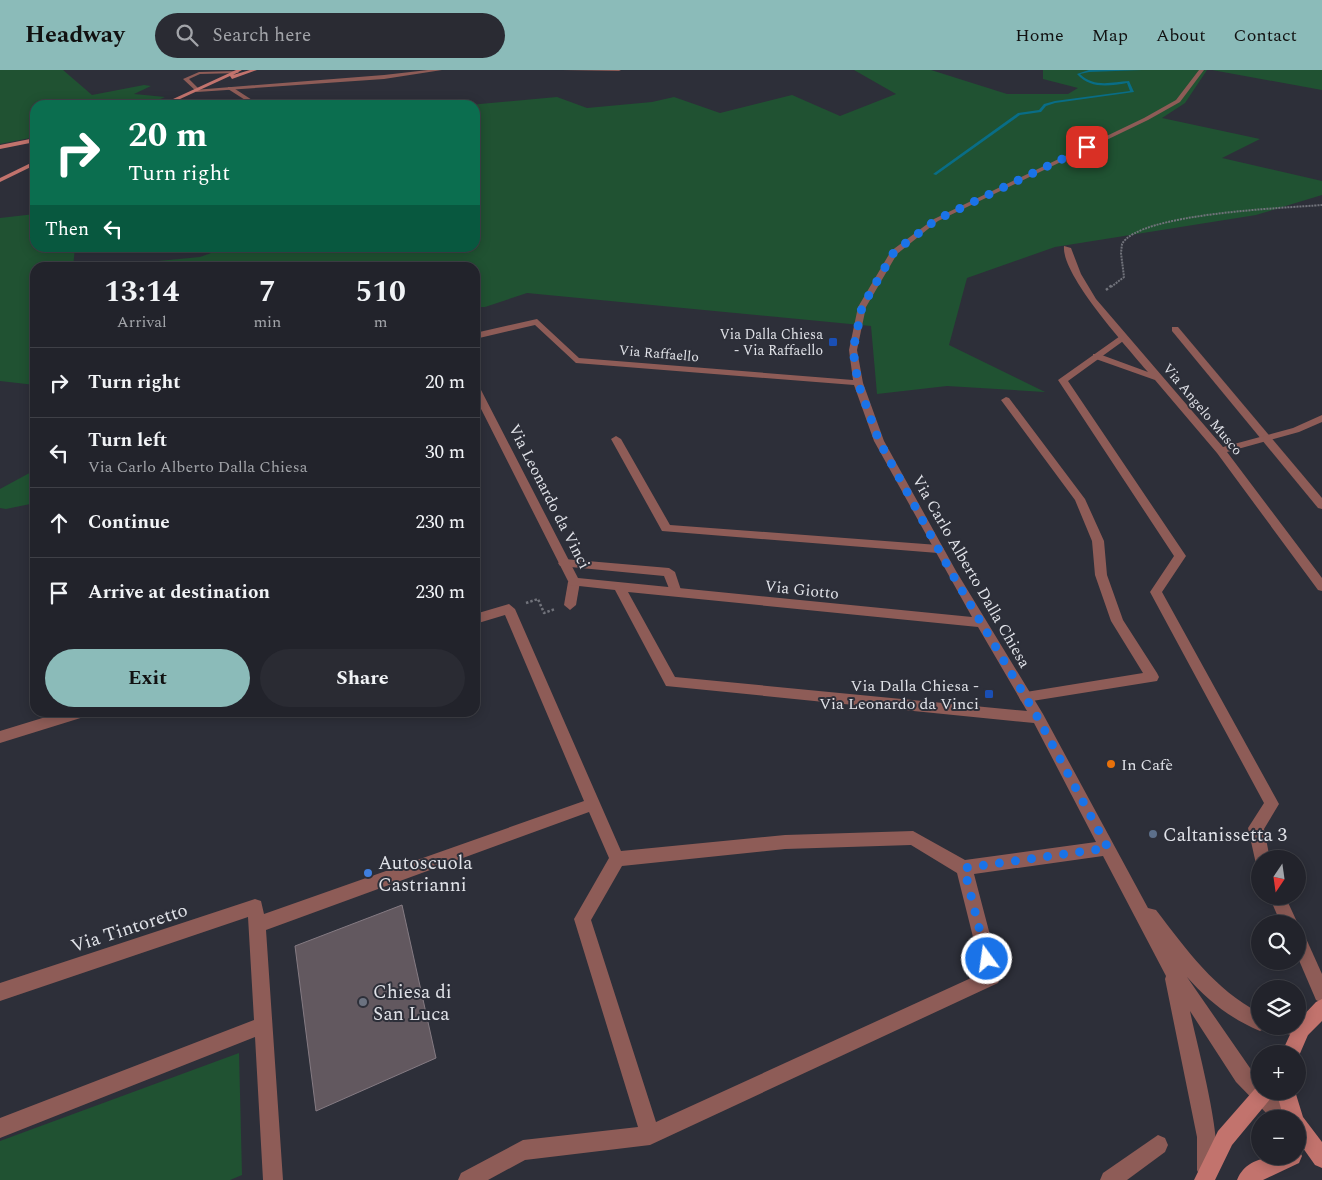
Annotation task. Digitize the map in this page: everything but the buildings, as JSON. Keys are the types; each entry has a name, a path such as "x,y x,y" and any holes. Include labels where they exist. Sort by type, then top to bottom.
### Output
{"main road":[{"path":"208,85 255,70"},
{"path":"174,100 238,71"},
{"path":"0,147 30,141"},
{"path":"0,180 30,166"},
{"path":"1306,1019 1322,1008"},
{"path":"1205,1177 1225,1138 1256,1100"},
{"path":"1306,1142 1312,1154"},
{"path":"1247,1180 1259,1170 1271,1165"}],"street":[{"path":"238,71 199,73 186,79 197,90 384,77 440,70"},
{"path":"564,70 619,70"},
{"name":"Via Carlo Alberto Dalla Chiesa","path":"1173,972 1038,718 938,549 879,441 858,383 853,350 862,307 894,252 936,220 1146,119 1178,101 1202,70"},
{"path":"230,88 249,100"},
{"name":"Via Angelo Musco","path":"1067,248 1078,274 1094,300 1123,337 1222,450 1322,587"},
{"name":"Via Raffaello","path":"480,335 537,322 576,360 858,383"},
{"path":"1175,329 1322,505"},
{"path":"1123,337 1063,380 1180,556 1156,592 1272,804 1256,828 1260,850"},
{"path":"1096,356 1162,380"},
{"name":"Via Leonardo da Vinci","path":"480,398 574,582 619,587"},
{"path":"1006,400 1080,499 1098,541 1101,574 1117,621 1152,677 1026,697"},
{"path":"1222,450 1296,430 1322,418"},
{"path":"616,439 666,528 938,549"},
{"path":"564,563 669,572 676,593"},
{"path":"570,605 574,582"},
{"path":"619,587 671,682 1038,718"},
{"name":"Via Giotto","path":"619,587 982,623"},
{"path":"480,618 509,609 617,859"},
{"path":"0,737 66,717"},
{"path":"273,1180 257,925 594,804"},
{"path":"617,859 785,842 913,838 964,868 1108,848"},
{"path":"617,859 582,919 650,1135"},
{"path":"468,1180 523,1150 650,1135 992,978 964,868"},
{"path":"1128,886 1189,966 1213,993 1238,1012 1251,1018"},
{"name":"Via Tintoretto","path":"0,992 255,907 257,925"},
{"path":"1306,958 1322,994"},
{"path":"1173,972 1243,1075 1251,1083"},
{"path":"1173,972 1207,1137 1205,1177"},
{"path":"0,1128 263,1025"},
{"path":"1268,1100 1278,1110"},
{"path":"1110,1180 1158,1144"}],"path":[{"path":"1094,300 1124,277 1121,248 1124,239 1135,232 1186,217 1322,205"},
{"path":"509,609 538,599 544,613 570,605"}],"green space":[{"path":"0,70 63,70 92,95 144,85 151,86 134,94 165,97 158,100 30,100 30,138 0,144"},
{"path":"854,70 931,70 1007,94 1068,94 1078,88 1043,79 1043,70 1207,70 1185,103 1162,118 1260,139 1222,158 1322,181 1322,195 1256,215 1055,247 967,278 949,345 1045,392 947,386 877,394 871,326 527,293 480,307 480,262 148,262 200,257 214,252 480,252 480,104 557,97 587,108 652,102 674,97 720,113 792,95 840,116 896,94"},
{"path":"1212,70 1322,70 1322,90"},
{"path":"30,215 30,252 75,252 74,262 30,262 30,384 0,381 0,218"},
{"path":"30,473 30,504 6,509 0,508 0,489"},
{"path":"239,1053 242,1175 230,1180 0,1180 0,1141"}],"waterway":[{"path":"935,174 1019,114 1040,111 1045,105 1055,102 1132,92 1128,82 1094,84 1083,79 1078,74 1089,71 1141,70"}],"place":[{"name":"Via Dalla Chiesa - Via Raffaello","path":"833,342"},
{"name":"Via Dalla Chiesa - Via Leonardo da Vinci","path":"989,694"},
{"name":"In Cafè","path":"1111,764"},
{"name":"Caltanissetta 3","path":"1153,834"},
{"name":"Autoscuola Castrianni","path":"368,873"},
{"name":"Chiesa di San Luca","path":"363,1002"}],"route":[{"path":"987,959 964,868 1108,848 1018,682 951,572 879,441 858,383 853,350 862,307 894,252 936,220 1087,147"}]}
